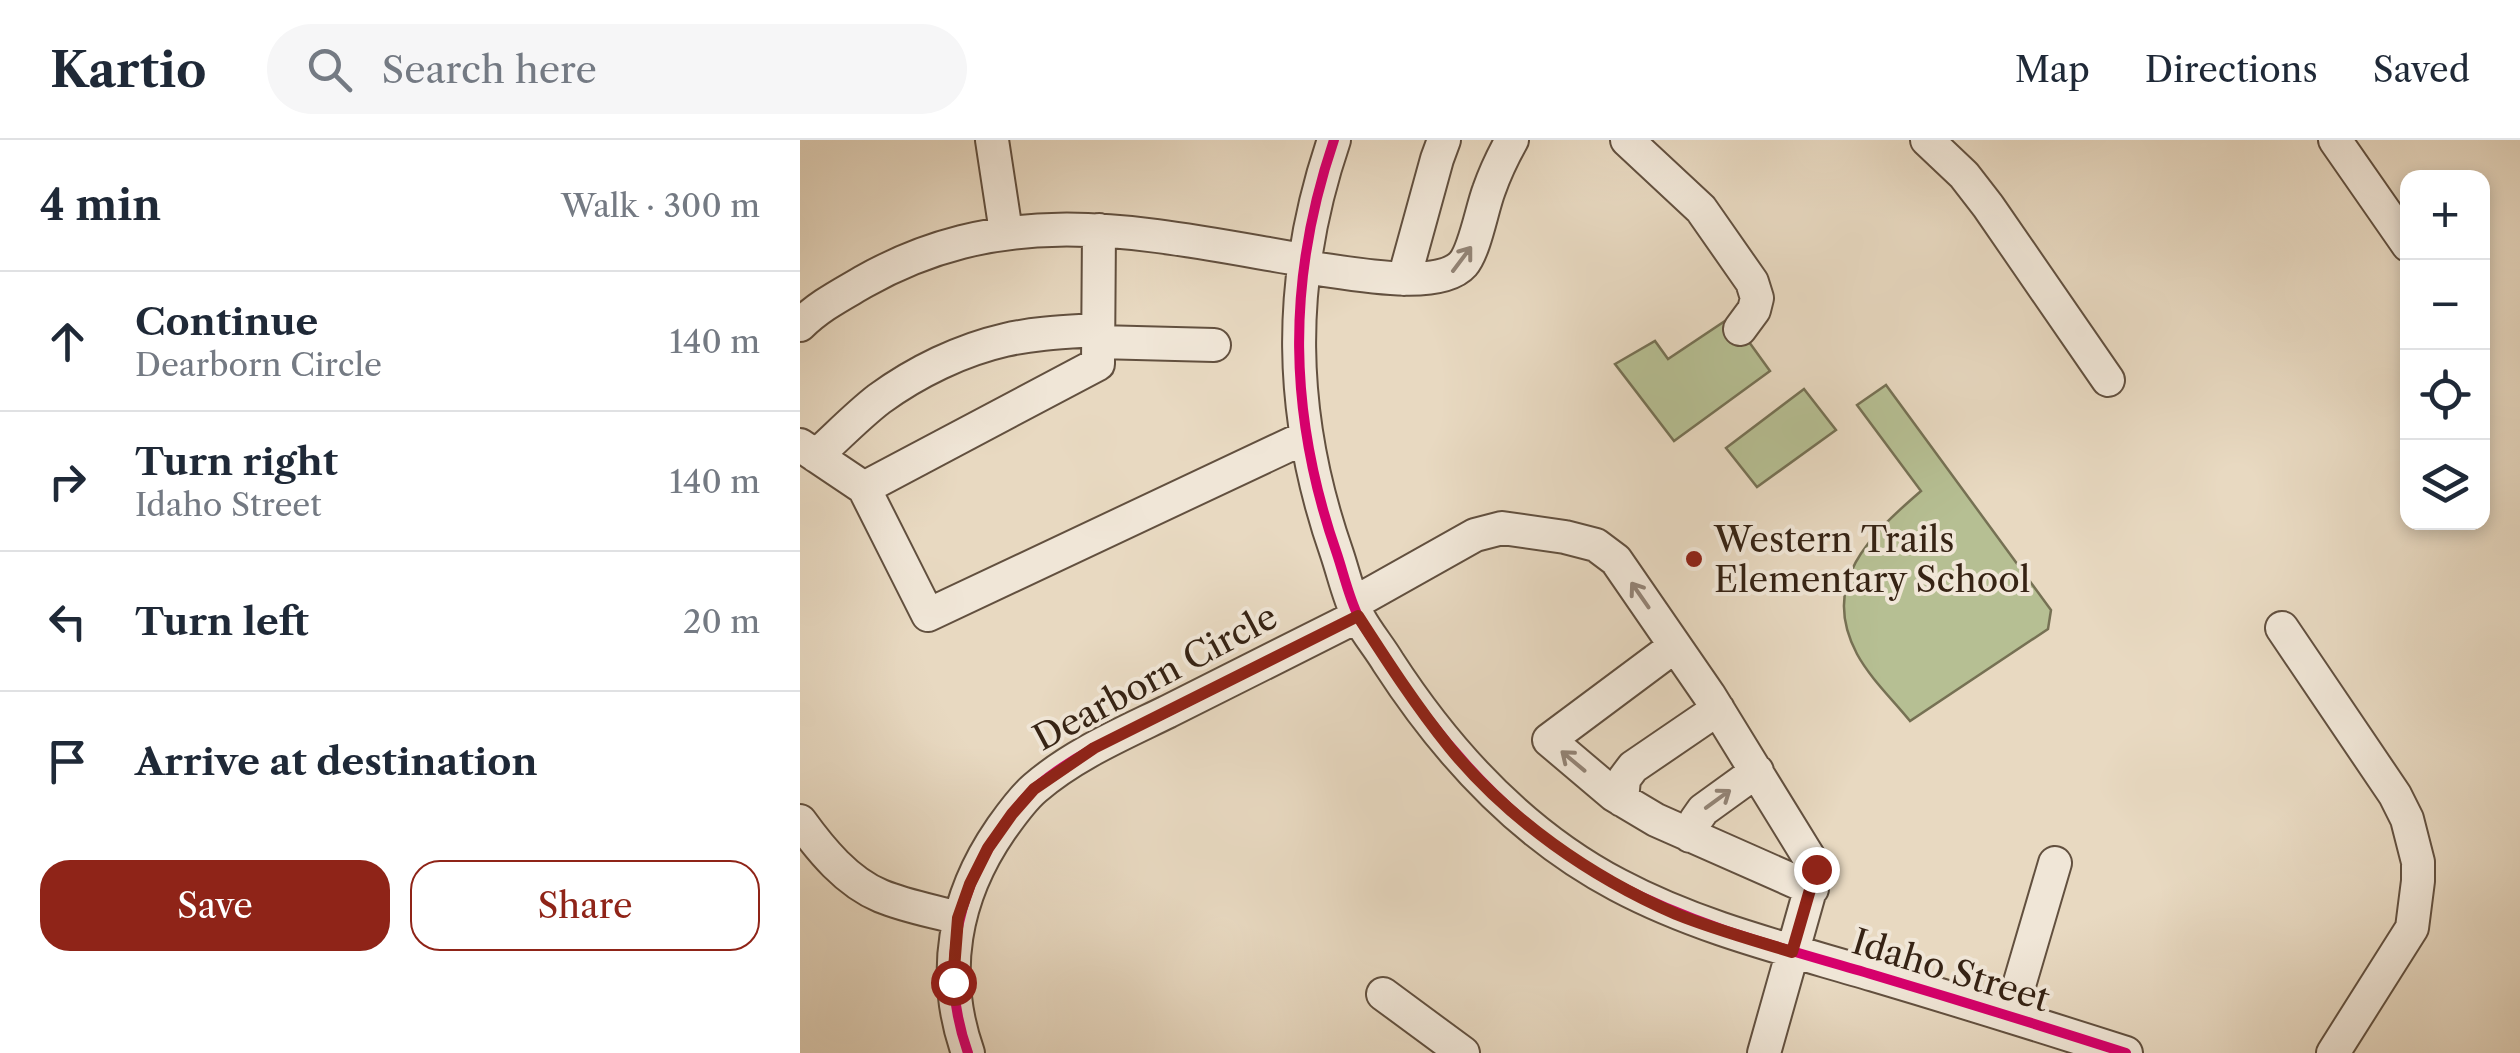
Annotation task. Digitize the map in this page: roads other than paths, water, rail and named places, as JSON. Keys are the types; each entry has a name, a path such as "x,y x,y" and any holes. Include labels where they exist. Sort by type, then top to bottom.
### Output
{"street":[{"path":"992,140 1006,232"},
{"name":"Idaho Street","path":"1334,140 1320,181 1299,300 1300,382 1306,437 1320,504 1356,610 1412,698 1452,751 1494,795 1547,840 1614,884 1676,914 2126,1053"},
{"path":"1404,279 1444,140"},
{"path":"805,309 919,256 954,243 1006,232 1139,233 1304,264 1404,279 1437,278 1463,264 1470,252 1488,190 1512,140"},
{"path":"1627,140 1701,209 1752,282 1757,298 1754,310 1740,329"},
{"path":"1928,140 1964,175 1988,206 2108,380"},
{"path":"2335,140 2400,233"},
{"path":"864,488 1098,364 1099,230"},
{"path":"1214,345 1098,336 1005,340 969,351 906,380 808,451 864,488 928,616 1306,437"},
{"name":"Dearborn Circle","path":"968,1053 958,1021 953,982 958,918 988,848 1034,789 1094,748 1356,610 1475,535 1502,528 1596,545 1616,560 1718,709 1816,869 1812,889"},
{"path":"2282,628 2395,794 2407,819 2418,862 2412,928 2332,1053"},
{"path":"1675,646 1549,740 1622,800 1656,820 1812,889 1764,1053"},
{"path":"1622,800 1624,779 1633,767 1718,709"},
{"path":"1690,836 1704,810 1757,771"},
{"path":"800,821 822,852 880,896 958,918"},
{"path":"2010,1016 2055,863"},
{"path":"1383,994 1462,1053"}],"place":[{"name":"Western Trails Elementary School","path":"1694,559"}]}
